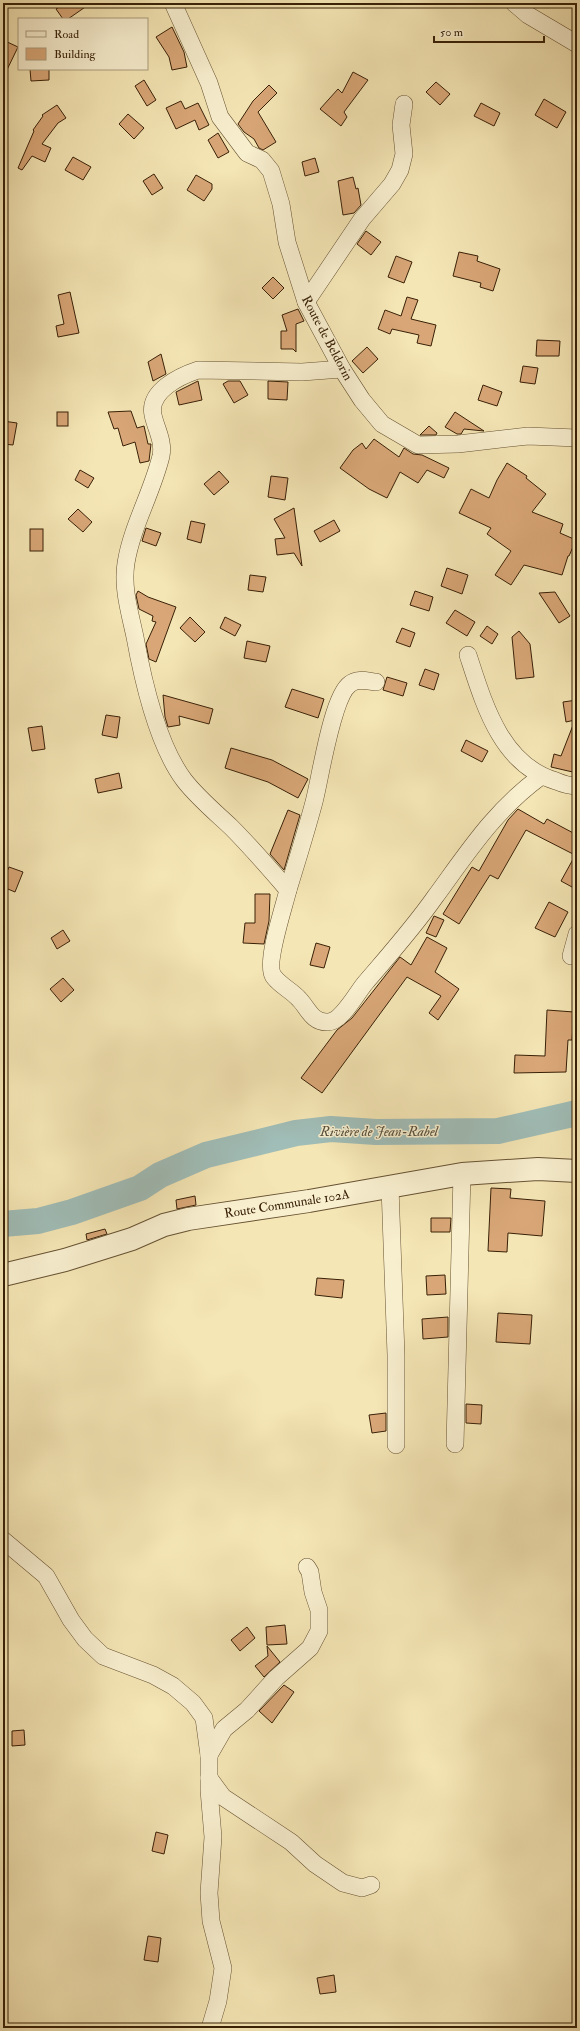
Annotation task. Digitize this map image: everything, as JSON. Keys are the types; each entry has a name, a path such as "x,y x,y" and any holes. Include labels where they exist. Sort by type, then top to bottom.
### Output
{"street":[{"name":"Route de Beldorin","path":"173,3 209,83 220,117 248,153 262,160 271,171 281,204 287,242 306,302 342,369 362,400 382,424 418,444 458,444 528,436 577,438"},
{"path":"514,3 528,15 577,44"},
{"path":"306,302 362,219 392,184 400,170 404,154 401,125 404,104"},
{"path":"288,890 260,857 184,780 172,762 162,738 140,667 125,586 126,563 135,529 161,454 162,443 153,414 153,404 162,390 182,375 198,370 302,372 342,369"},
{"path":"468,655 495,728 507,746 540,777 577,786"},
{"path":"376,682 356,681 349,684 344,692 330,728 314,801 272,950 270,968 273,977 302,1001 308,1012 318,1021 329,1022 338,1019 365,983 406,936 463,857 496,816 517,794 540,777"},
{"path":"571,956 577,934"},
{"name":"Route Communale 102A","path":"3,1274 65,1260 132,1239 164,1225 188,1219 462,1174 538,1169 577,1171"},
{"path":"455,1444 462,1174"},
{"path":"390,1187 396,1355 396,1445"},
{"path":"3,1540 46,1576 71,1620 85,1639 103,1656 154,1675 173,1686 193,1703 204,1718 209,1755 213,1838 209,1892 211,1921 223,1968 218,2001 210,2028"},
{"path":"209,1755 224,1729 247,1710 276,1678 310,1648 319,1631 319,1610 313,1592 310,1572 307,1567"},
{"path":"209,1778 224,1797 291,1842 315,1864 343,1883 362,1888 370,1884"}],"building":[{"path":"65,3 91,3 69,18 62,18 56,9"},
{"path":"172,27 184,52 187,67 172,70 169,57 156,37"},
{"path":"3,40 18,47 3,78"},
{"path":"30,70 49,70 49,80 31,81"},
{"path":"353,72 368,80 344,112 347,117 341,126 320,109 338,89 342,93"},
{"path":"144,80 156,100 147,106 135,86"},
{"path":"436,82 450,94 440,105 426,92"},
{"path":"269,85 277,93 258,112 276,142 263,150 259,148 254,139 244,132 238,124 253,101"},
{"path":"544,99 566,112 557,128 535,115"},
{"path":"181,101 185,109 198,103 209,125 199,130 195,120 176,129 166,108"},
{"path":"481,103 500,113 494,126 474,116"},
{"path":"57,105 66,118 58,123 42,144 51,148 45,162 32,156 22,170 18,168 34,131 33,130 43,116 42,115"},
{"path":"128,114 144,128 134,139 119,124"},
{"path":"218,133 229,152 218,158 208,140"},
{"path":"73,157 91,167 83,180 65,170"},
{"path":"315,158 319,172 305,176 302,162"},
{"path":"154,174 163,188 152,195 143,181"},
{"path":"196,175 212,184 212,189 204,201 187,190"},
{"path":"353,177 356,189 358,188 361,205 354,213 343,215 338,181"},
{"path":"366,231 381,242 371,255 357,244"},
{"path":"459,252 478,256 477,261 500,269 493,291 480,287 481,283 453,276"},
{"path":"396,256 412,262 404,283 388,277"},
{"path":"273,277 284,288 273,299 262,288"},
{"path":"70,292 79,333 58,337 56,326 64,324 58,295"},
{"path":"407,297 418,300 411,319 436,325 431,346 417,343 419,335 392,329 390,334 378,329 385,310 401,316"},
{"path":"298,309 304,321 296,324 296,352 293,349 281,349 281,331 287,331 282,315"},
{"path":"537,340 560,341 559,356 536,356"},
{"path":"367,347 378,359 363,373 352,361"},
{"path":"161,354 166,374 153,381 148,362"},
{"path":"523,366 538,368 535,384 520,382"},
{"path":"198,381 202,400 179,405 176,392"},
{"path":"228,381 240,381 248,395 234,403 223,384"},
{"path":"268,381 288,382 287,400 268,399"},
{"path":"483,385 502,392 497,406 478,400"},
{"path":"131,411 137,428 144,426 148,444 151,444 149,461 140,463 135,442 123,446 118,428 114,429 108,412"},
{"path":"57,412 68,412 68,426 57,426"},
{"path":"455,412 484,431 464,429 461,434 457,434 445,427"},
{"path":"3,421 17,423 13,445 3,444"},
{"path":"429,426 437,433 436,435 420,435"},
{"path":"374,439 399,457 404,448 413,454 422,455 449,468 444,478 427,470 418,483 400,472 387,498 369,489 340,468 353,450 362,443 366,449"},
{"path":"507,463 527,476 526,478 546,494 532,512 563,524 560,533 576,540 568,556 562,575 524,565 511,585 495,575 511,551 487,534 491,528 459,513 471,489 489,498"},
{"path":"80,470 94,478 88,488 75,480"},
{"path":"219,471 229,482 214,495 204,484"},
{"path":"271,476 288,478 285,500 268,497"},
{"path":"294,508 302,566 294,553 277,555 275,539 285,538 274,519"},
{"path":"78,509 92,522 83,532 68,519"},
{"path":"334,520 340,531 320,542 314,531"},
{"path":"191,521 205,524 201,543 187,539"},
{"path":"146,528 161,533 156,546 142,541"},
{"path":"30,529 43,529 43,551 30,551"},
{"path":"447,568 468,575 462,594 441,586"},
{"path":"250,575 266,577 263,592 248,590"},
{"path":"138,591 148,597 176,607 156,662 149,659 146,644 156,622 152,621 153,616 139,609 136,595"},
{"path":"415,591 433,597 429,611 410,605"},
{"path":"555,592 570,616 559,623 539,593"},
{"path":"455,610 475,622 467,636 446,623"},
{"path":"190,617 205,632 195,642 180,628"},
{"path":"225,617 241,625 235,636 220,628"},
{"path":"487,626 498,634 492,644 480,636"},
{"path":"402,628 415,633 410,647 396,642"},
{"path":"519,631 530,644 534,677 516,679 512,637"},
{"path":"247,641 270,646 266,662 244,658"},
{"path":"425,669 439,674 434,690 419,685"},
{"path":"387,677 407,683 403,696 383,690"},
{"path":"292,689 324,699 318,718 285,707"},
{"path":"163,695 213,709 209,724 179,716 180,725 168,727 165,717"},
{"path":"577,700 577,773 551,767 554,754 561,756 575,720 566,722 563,702"},
{"path":"106,715 120,717 117,738 102,735"},
{"path":"42,726 45,749 32,751 28,728"},
{"path":"466,740 488,751 482,762 461,751"},
{"path":"231,748 272,760 308,779 298,798 268,782 225,768"},
{"path":"119,773 122,788 98,793 95,779"},
{"path":"518,809 544,824 547,819 577,835 577,846 573,854 526,830 498,879 490,875 459,924 443,914 472,867 479,871 508,820"},
{"path":"288,810 300,815 284,870 270,854"},
{"path":"577,852 577,879 572,887 561,881"},
{"path":"9,867 23,872 15,892 3,887 3,881"},
{"path":"255,894 270,894 269,921 264,944 243,943 245,923 255,923"},
{"path":"549,902 568,912 555,937 535,928"},
{"path":"434,916 444,920 436,937 426,933"},
{"path":"63,930 70,941 57,949 51,938"},
{"path":"427,937 447,948 435,972 459,989 438,1020 429,1013 441,996 407,977 322,1093 301,1078 337,1030 352,1018 400,957 411,965"},
{"path":"316,943 330,947 324,968 310,965"},
{"path":"63,978 74,990 61,1002 50,989"},
{"path":"547,1010 574,1012 572,1040 568,1040 566,1072 514,1073 515,1055 545,1056"},
{"path":"491,1188 511,1189 510,1198 545,1201 542,1236 508,1233 507,1252 488,1251"},
{"path":"195,1196 196,1205 177,1209 176,1200"},
{"path":"431,1218 451,1218 450,1232 431,1232"},
{"path":"105,1229 107,1234 87,1240 86,1234"},
{"path":"445,1275 446,1294 427,1295 426,1276"},
{"path":"317,1278 344,1280 342,1298 315,1295"},
{"path":"498,1313 532,1315 530,1344 496,1342"},
{"path":"448,1317 448,1337 423,1339 422,1319"},
{"path":"466,1404 482,1405 481,1424 466,1423"},
{"path":"386,1413 386,1431 372,1433 369,1415"},
{"path":"285,1625 287,1644 267,1645 266,1627"},
{"path":"247,1627 255,1638 240,1651 231,1640"},
{"path":"267,1646 280,1662 264,1677 255,1666 268,1656"},
{"path":"284,1685 294,1692 272,1723 259,1711"},
{"path":"24,1730 25,1745 12,1746 12,1731"},
{"path":"156,1832 168,1835 164,1854 152,1851"},
{"path":"148,1936 161,1938 158,1962 144,1960"},
{"path":"334,1975 336,1992 320,1994 317,1978"}],"waterway":[{"name":"Rivière de Jean-Rabel","path":"3,1224 38,1221 72,1212 140,1188 160,1175 206,1155 296,1133 331,1129 376,1132 498,1131 577,1113"}]}
